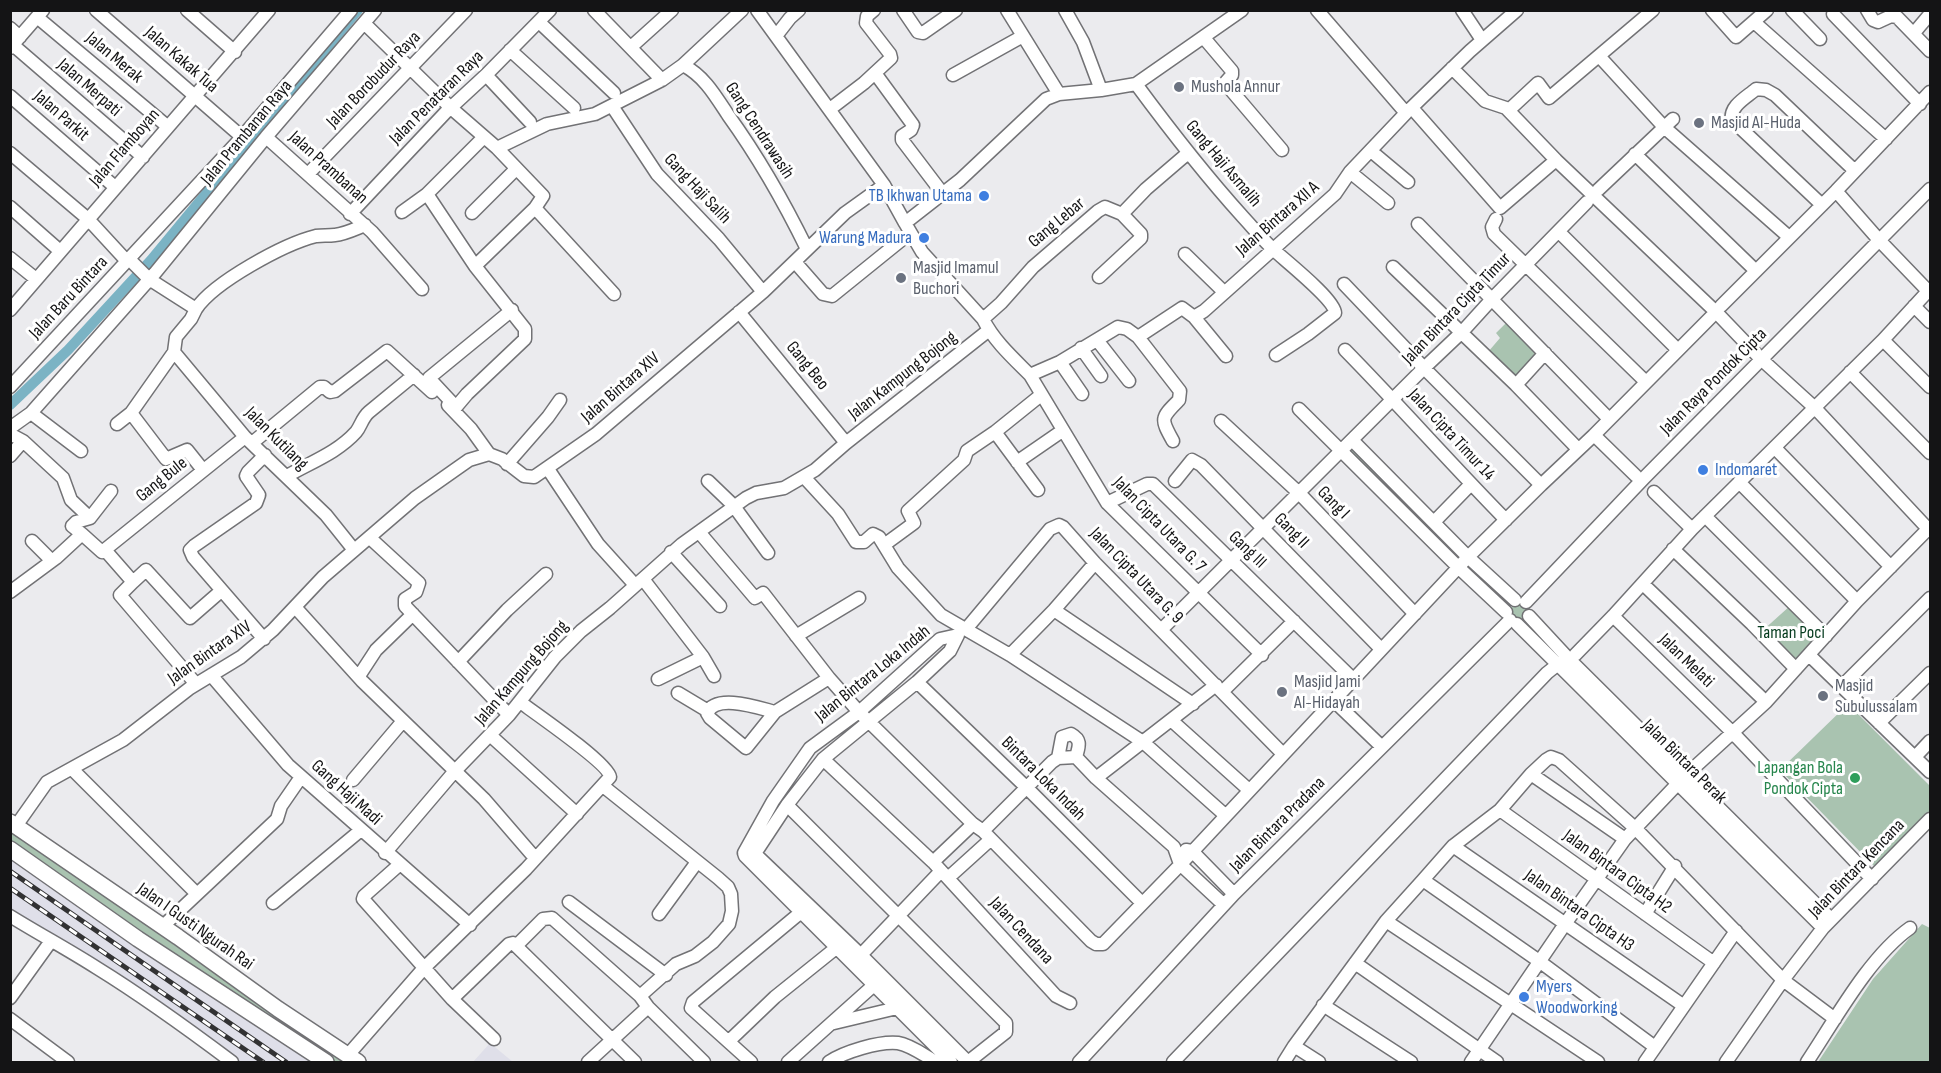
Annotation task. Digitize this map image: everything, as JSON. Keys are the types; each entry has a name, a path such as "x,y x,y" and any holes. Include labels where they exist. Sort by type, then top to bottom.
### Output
{"main road":[{"name":"Jalan I Gusti Ngurah Rai","path":"13,824 353,1059"},
{"path":"10,849 138,939 326,1062"},
{"path":"138,939 162,927"}],"street":[{"name":"Jalan Kakak Tua","path":"96,10 242,137"},
{"path":"187,10 235,52"},
{"name":"Jalan Flamboyan","path":"10,310 269,10"},
{"name":"Jalan Prambanan Raya","path":"10,428 32,413 149,279 266,136 375,10"},
{"name":"Jalan Borobudur Raya","path":"308,174 466,10"},
{"name":"Jalan Penataran Raya","path":"350,214 451,108 550,10"},
{"path":"594,10 662,80"},
{"path":"603,20 614,10"},
{"path":"631,46 672,10"},
{"path":"497,148 540,127 595,114 662,80 683,65 741,10"},
{"path":"757,10 884,185 908,228"},
{"path":"776,36 799,10"},
{"path":"830,109 891,58 866,23 867,16 874,10"},
{"path":"903,10 918,32 923,33 956,10"},
{"path":"1007,10 1059,94"},
{"path":"1065,10 1083,42 1101,90"},
{"path":"795,262 824,294 832,296 980,163 1047,99 1059,94 1137,84 1242,10"},
{"path":"1317,10 1500,208 1556,160"},
{"path":"1462,10 1482,40"},
{"name":"Jalan Bintara XII A","path":"1194,316 1204,311 1335,194 1350,172 1409,110 1516,10"},
{"path":"1509,110 1538,83 1549,98 1653,10"},
{"path":"1712,10 1736,37 1767,10"},
{"path":"1792,10 1820,39"},
{"path":"1867,10 1873,20 1878,22 1891,16 1897,17 1930,51"},
{"name":"Jalan Baru Bintara","path":"10,387 242,137 349,11"},
{"path":"15,43 40,14"},
{"name":"Jalan Merak","path":"40,14 168,126"},
{"path":"1833,14 1920,104"},
{"path":"1914,33 1930,14"},
{"path":"539,22 614,93"},
{"path":"1755,22 1886,139"},
{"path":"364,23 451,108 497,148 542,194 542,200 535,208 475,266"},
{"name":"Jalan Merpati","path":"10,28 15,43 142,157"},
{"path":"952,75 1023,36"},
{"path":"1204,38 1232,71 1232,75 1225,83 1282,150"},
{"path":"510,50 574,108"},
{"path":"1599,56 1789,237"},
{"name":"Gang Cendrawasih","path":"683,65 693,70 706,83 746,139 769,175 807,249"},
{"path":"1452,68 1485,101 1504,106 1509,110 1556,160 1716,312 1761,359 1815,408 1930,529 1857,601 1766,702 1682,779 1624,839 1472,1062"},
{"path":"875,73 913,125 911,130 902,136 902,140 943,194"},
{"path":"486,75 530,122"},
{"name":"Gang Haji Asmalih","path":"1137,84 1188,153 1273,249 1316,287 1336,311 1308,334 1276,355"},
{"path":"1822,205 1732,120 1731,114 1734,107 1756,89 1766,90 1775,95 1855,171"},
{"path":"1721,306 1836,191 1930,92"},
{"name":"Jalan Parkit","path":"10,96 115,187"},
{"name":"Gang Haji Salih","path":"612,106 657,174 719,239 763,291"},
{"name":"Jalan Bintara Cipta Timur","path":"1162,629 1462,332 1593,196 1668,123"},
{"name":"Jalan Prambanan","path":"266,136 350,214 365,225 422,289"},
{"path":"402,212 427,194 484,137"},
{"path":"1371,151 1408,182"},
{"path":"10,153 88,219 123,256 149,279 196,309"},
{"path":"1099,277 1141,238 1141,234 1122,214 1146,189 1188,153"},
{"path":"1635,154 1756,271"},
{"path":"472,213 516,169"},
{"path":"1350,172 1388,203"},
{"name":"Jalan Bintara XIV","path":"13,824 47,782 129,736 196,684 241,657 264,639 322,577 415,498 441,479 470,460 489,454 497,456 516,471 528,477 534,477 596,434 763,291 845,213 884,185"},
{"name":"Jalan Raya Pondok Cipta","path":"1520,601 1930,189"},
{"path":"1173,1062 1547,673 1567,659 1613,616 1692,529 1883,340 1929,290 1879,240 1836,191"},
{"path":"427,194 475,266 512,310 525,329 525,339 456,407 429,378 512,310"},
{"path":"10,207 60,250"},
{"name":"Gang Lebar","path":"986,325 1001,303 1033,267 1098,211 1105,207 1122,214"},
{"path":"535,208 614,294"},
{"path":"1496,219 1492,227 1494,234 1646,382"},
{"path":"1419,224 1609,419"},
{"path":"117,424 130,413 174,352 176,337 211,293 270,254 315,237 338,235 365,225"},
{"name":"Jalan Cipta Utara G. 7","path":"908,228 922,252 1030,375 1107,503 1262,655"},
{"path":"1558,232 1678,350"},
{"path":"1185,254 1224,292"},
{"path":"10,258 36,279"},
{"path":"1393,267 1516,385 1578,449"},
{"path":"1344,284 1424,368 1541,484"},
{"path":"1914,306 1930,322"},
{"path":"1138,337 1182,308 1194,316 1226,356"},
{"name":"Gang Beo","path":"739,312 846,443"},
{"path":"699,532 756,598 763,593 859,712 1096,944 1103,944 1458,567 1711,317"},
{"name":"Jalan Kampung Bojong","path":"385,853 454,772 491,736 555,657 671,552 733,505 756,493 784,488 804,477 986,325"},
{"path":"1030,375 1060,362 1118,327 1127,329 1138,337 1180,392 1179,400 1163,416 1163,422 1173,441"},
{"path":"1098,340 1129,381"},
{"path":"1883,340 1930,387"},
{"path":"1081,348 1101,376"},
{"name":"Jalan Cipta Timur 14","path":"1345,350 1506,520"},
{"name":"Gang Bule","path":"104,551 203,470 320,387 330,392 335,391 387,351 414,375"},
{"name":"Jalan Kutilang","path":"174,352 248,440 326,515 354,550"},
{"path":"1516,385 1545,353"},
{"path":"1060,362 1082,394"},
{"path":"1850,372 1930,453"},
{"path":"287,476 329,455 354,433 369,412 414,375 453,410 471,429 489,454"},
{"path":"884,545 914,523 908,511 964,460 967,451 1041,395"},
{"path":"507,464 560,400"},
{"name":"Jalan Bintara Perak","path":"1299,409 1343,450 1511,619 1567,659"},
{"path":"32,413 81,451"},
{"path":"130,413 166,459 187,450 203,470"},
{"name":"Gang I","path":"1221,422 1299,493 1415,614"},
{"path":"1017,462 1062,431"},
{"path":"10,434 23,441 63,478 71,500 90,518"},
{"path":"998,435 1038,489"},
{"path":"1594,435 1636,476"},
{"path":"10,456 23,441"},
{"path":"1353,441 1468,557 1520,601 1530,611 1525,621 1511,619 1508,605 1520,601"},
{"path":"1774,448 1891,567"},
{"path":"264,639 221,591 193,557 190,550 256,503 259,495 246,478 246,474 265,455"},
{"name":"Gang II","path":"1175,481 1194,460 1381,650"},
{"path":"548,469 598,544 639,582 703,657 714,676"},
{"path":"804,477 838,514 856,542 864,542 875,534 879,537 898,568 941,615 1010,655 1143,742 1225,815"},
{"path":"708,481 733,505 768,553"},
{"path":"1739,482 1857,601"},
{"name":"Gang III","path":"1107,503 1147,483 1153,484 1353,678"},
{"path":"1434,522 1471,484"},
{"path":"111,491 90,518 76,522 72,526 104,551 133,582"},
{"path":"1654,492 1692,529"},
{"path":"1705,516 1826,636"},
{"name":"Jalan Cipta Utara G. 9","path":"967,628 1050,529 1056,525 1063,527 1095,563 1283,754"},
{"path":"10,592 52,561 82,534"},
{"path":"370,538 418,583 416,592 404,601 405,606 509,715"},
{"path":"32,541 52,561"},
{"path":"1673,549 1796,669"},
{"path":"671,552 720,606"},
{"path":"1010,655 1095,563"},
{"path":"196,684 120,595 146,570 190,618 221,591"},
{"path":"458,662 507,610 546,574"},
{"path":"1643,584 1766,702"},
{"path":"796,636 859,598"},
{"path":"1841,687 1930,598"},
{"path":"295,607 403,721 484,799 535,858"},
{"path":"1054,610 1193,704"},
{"path":"359,676 376,650 413,614"},
{"name":"Jalan Bintara Perak","path":"1529,616 1682,779 1827,923"},
{"name":"Jalan Melati","path":"1613,616 1733,733 1872,879"},
{"name":"Jalan Bintara Pradana","path":"1079,1062 1234,894 1511,619"},
{"path":"1096,778 1171,720 1219,688 1262,655 1294,621"},
{"name":"Jalan Bintara Loka Indah","path":"958,635 950,651 870,722 823,759 750,853 773,801 807,751 859,712 940,639 958,635"},
{"path":"1809,655 1930,772"},
{"path":"658,679 703,657"},
{"path":"1880,723 1930,673"},
{"name":"Gang Haji Madi","path":"211,675 288,765 385,853 470,925"},
{"path":"678,693 708,711 710,718 746,748 775,712 830,678"},
{"name":"Bintara Loka Indah","path":"916,682 1027,788 1142,903"},
{"path":"1333,700 1382,747"},
{"path":"353,1059 424,968 470,925 610,777 608,770 581,747 520,702"},
{"path":"708,711 713,706 727,703 749,704 775,712"},
{"path":"1171,720 1249,790"},
{"path":"353,780 403,721"},
{"path":"857,960 941,870 1058,758 1062,737 1071,734 1077,738 1079,742 1076,757"},
{"path":"491,736 577,813"},
{"path":"1915,757 1930,741"},
{"path":"1058,758 1076,757 1096,778 1174,847 1192,851 1234,894"},
{"path":"1284,1062 1323,1005 1386,921 1454,846 1500,810 1546,760 1555,758 1635,828 1674,866 1782,981 1835,1019"},
{"name":"Jalan Cendana","path":"823,759 941,870 1056,996 1070,1003"},
{"path":"72,769 197,894"},
{"path":"1531,774 1624,839"},
{"path":"162,927 278,819 281,806 302,777"},
{"path":"603,786 728,887 732,905 731,919 713,942 695,956 676,964 640,996"},
{"path":"750,853 857,960 968,1062 1006,1032 1008,1027 1006,1023 787,805"},
{"name":"Jalan Bintara Cipta H2","path":"1500,810 1714,963"},
{"name":"Jalan Bintara Kencana","path":"1726,1062 1782,981 1827,923 1930,819"},
{"path":"273,903 361,830"},
{"path":"941,870 982,832"},
{"name":"Jalan Bintara Cipta H3","path":"1454,846 1684,1006"},
{"path":"1174,847 1180,864 1224,905"},
{"path":"750,853 801,913 836,948 857,960 874,985 951,1062"},
{"path":"659,914 697,862"},
{"path":"399,865 363,899 452,999 494,1039"},
{"path":"1645,914 1674,866"},
{"path":"1423,880 1539,961 1655,1047"},
{"path":"569,902 666,975"},
{"path":"751,1062 691,1008 693,1002 801,913"},
{"path":"10,916 95,966 166,1013 232,1062"},
{"path":"516,946 543,919 552,918 640,996 648,1007 704,1062"},
{"path":"1386,921 1598,1062"},
{"path":"1808,1062 1880,955 1910,928"},
{"path":"1645,1062 1736,932"},
{"path":"10,998 51,941"},
{"path":"452,999 510,943 516,946 635,1062"},
{"path":"729,1041 776,997 836,948"},
{"path":"1355,963 1497,1062"},
{"path":"788,1062 874,985"},
{"path":"1323,1005 1411,1062"},
{"path":"588,1062 648,1007"},
{"path":"834,1023 897,1008"},
{"path":"10,1019 68,1062"},
{"path":"829,1062 852,1051 891,1043 900,1043 936,1062"},
{"path":"1294,1046 1319,1062"}],"shaded area":[{"path":"10,849 326,1062 239,1062 11,917"},
{"path":"490,1043 513,1062 473,1062"}],"green space":[{"path":"1508,321 1543,355 1518,381 1488,352 1500,338 1496,333"},
{"path":"1351,444 1465,556 1457,565 1347,449"},
{"path":"1519,603 1525,606 1528,612 1525,618 1519,621 1513,618 1510,612 1513,606"},
{"name":"Taman Poci","path":"1791,605 1820,635 1793,664 1761,632"},
{"name":"Lapangan Bola Pondok Cipta","path":"1848,704 1930,786 1930,811 1874,866 1780,770"},
{"path":"11,822 358,1062 326,1062 11,849"},
{"path":"1922,924 1930,928 1930,1062 1818,1062 1873,979"}],"waterway":[{"path":"10,405 68,350 151,260 358,10"}],"railway":[{"path":"10,871 286,1062"},
{"path":"10,888 263,1062"}],"place":[{"name":"Mushola Annur","path":"1179,87"},
{"name":"Masjid Al-Huda","path":"1699,123"},
{"name":"TB Ikhwan Utama","path":"984,196"},
{"name":"Warung Madura","path":"924,238"},
{"name":"Masjid Imamul Buchori","path":"901,278"},
{"name":"Indomaret","path":"1703,470"},
{"name":"Masjid Jami Al-Hidayah","path":"1282,692"},
{"name":"Masjid Subulussalam","path":"1823,696"},
{"name":"Lapangan Bola Pondok Cipta","path":"1855,778"},
{"name":"Myers Woodworking","path":"1524,997"}]}
